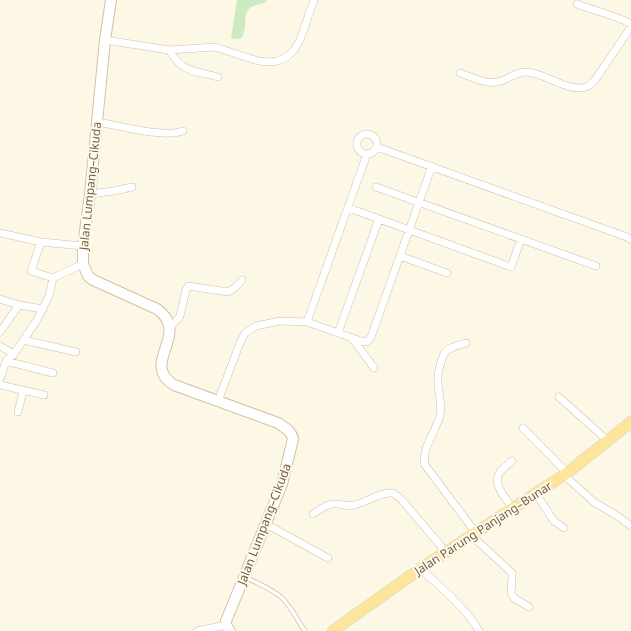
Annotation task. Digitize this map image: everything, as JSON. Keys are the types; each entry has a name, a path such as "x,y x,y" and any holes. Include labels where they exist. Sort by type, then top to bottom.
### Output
{"main road":[{"name":"Jalan Parung Panjang–Bunar","path":"333,631 420,569 566,474 631,422"}],"street":[{"name":"Jalan Lumpang–Cikuda","path":"111,0 105,40 98,122 83,246 84,270 93,280 157,309 162,313 170,328 170,335 162,357 161,368 168,382 278,423 288,429 292,434 293,439 293,445 283,477 266,524 226,621 228,628"},
{"path":"105,40 170,50 215,47 258,61 278,61 288,56 300,40 314,0"},
{"path":"577,4 591,10 626,20 631,24"},
{"path":"460,73 486,82 494,83 518,73 532,73 569,87 586,87 592,84 631,27"},
{"path":"170,50 182,66 190,70 218,77"},
{"path":"98,122 164,134 176,134 183,131"},
{"path":"367,134 373,135 377,140 378,147 374,152 368,154 361,152 357,143 360,136 367,134"},
{"path":"378,147 627,237 631,240"},
{"path":"307,322 368,154"},
{"path":"218,401 245,334 256,326 280,322 307,322 351,338 367,342 371,338 432,166"},
{"path":"90,194 132,187"},
{"path":"376,187 596,266"},
{"path":"348,208 511,267 521,239"},
{"path":"338,333 379,219"},
{"path":"0,233 41,242 83,246"},
{"path":"41,242 31,271 53,278 83,264"},
{"path":"400,256 447,273"},
{"path":"0,379 6,361 14,354 44,309 53,278"},
{"path":"170,328 180,316 188,286 228,292 236,287 242,280"},
{"path":"0,299 18,305 44,309"},
{"path":"0,332 18,305"},
{"path":"351,338 374,368"},
{"path":"24,340 76,352"},
{"path":"466,343 448,350 444,354 438,378 441,401 440,415 425,453 425,465 474,534 512,573 511,593 514,598 529,607"},
{"path":"0,346 14,354"},
{"path":"6,361 53,373"},
{"path":"0,386 44,395"},
{"path":"18,412 23,391"},
{"path":"559,397 608,441"},
{"path":"523,428 594,502 620,517 631,526"},
{"path":"512,461 500,472 498,484 514,508"},
{"path":"313,514 331,504 352,506 364,503 381,494 393,493 401,499 446,552"},
{"path":"536,494 554,521 564,528"},
{"path":"266,524 328,558"},
{"path":"420,569 466,614 479,631"},
{"path":"197,631 228,628"}],"lane":[{"path":"244,576 282,598 288,604 304,631"}],"green space":[{"path":"237,0 267,0 264,3 250,8 247,12 242,38 236,39 231,38"}]}
